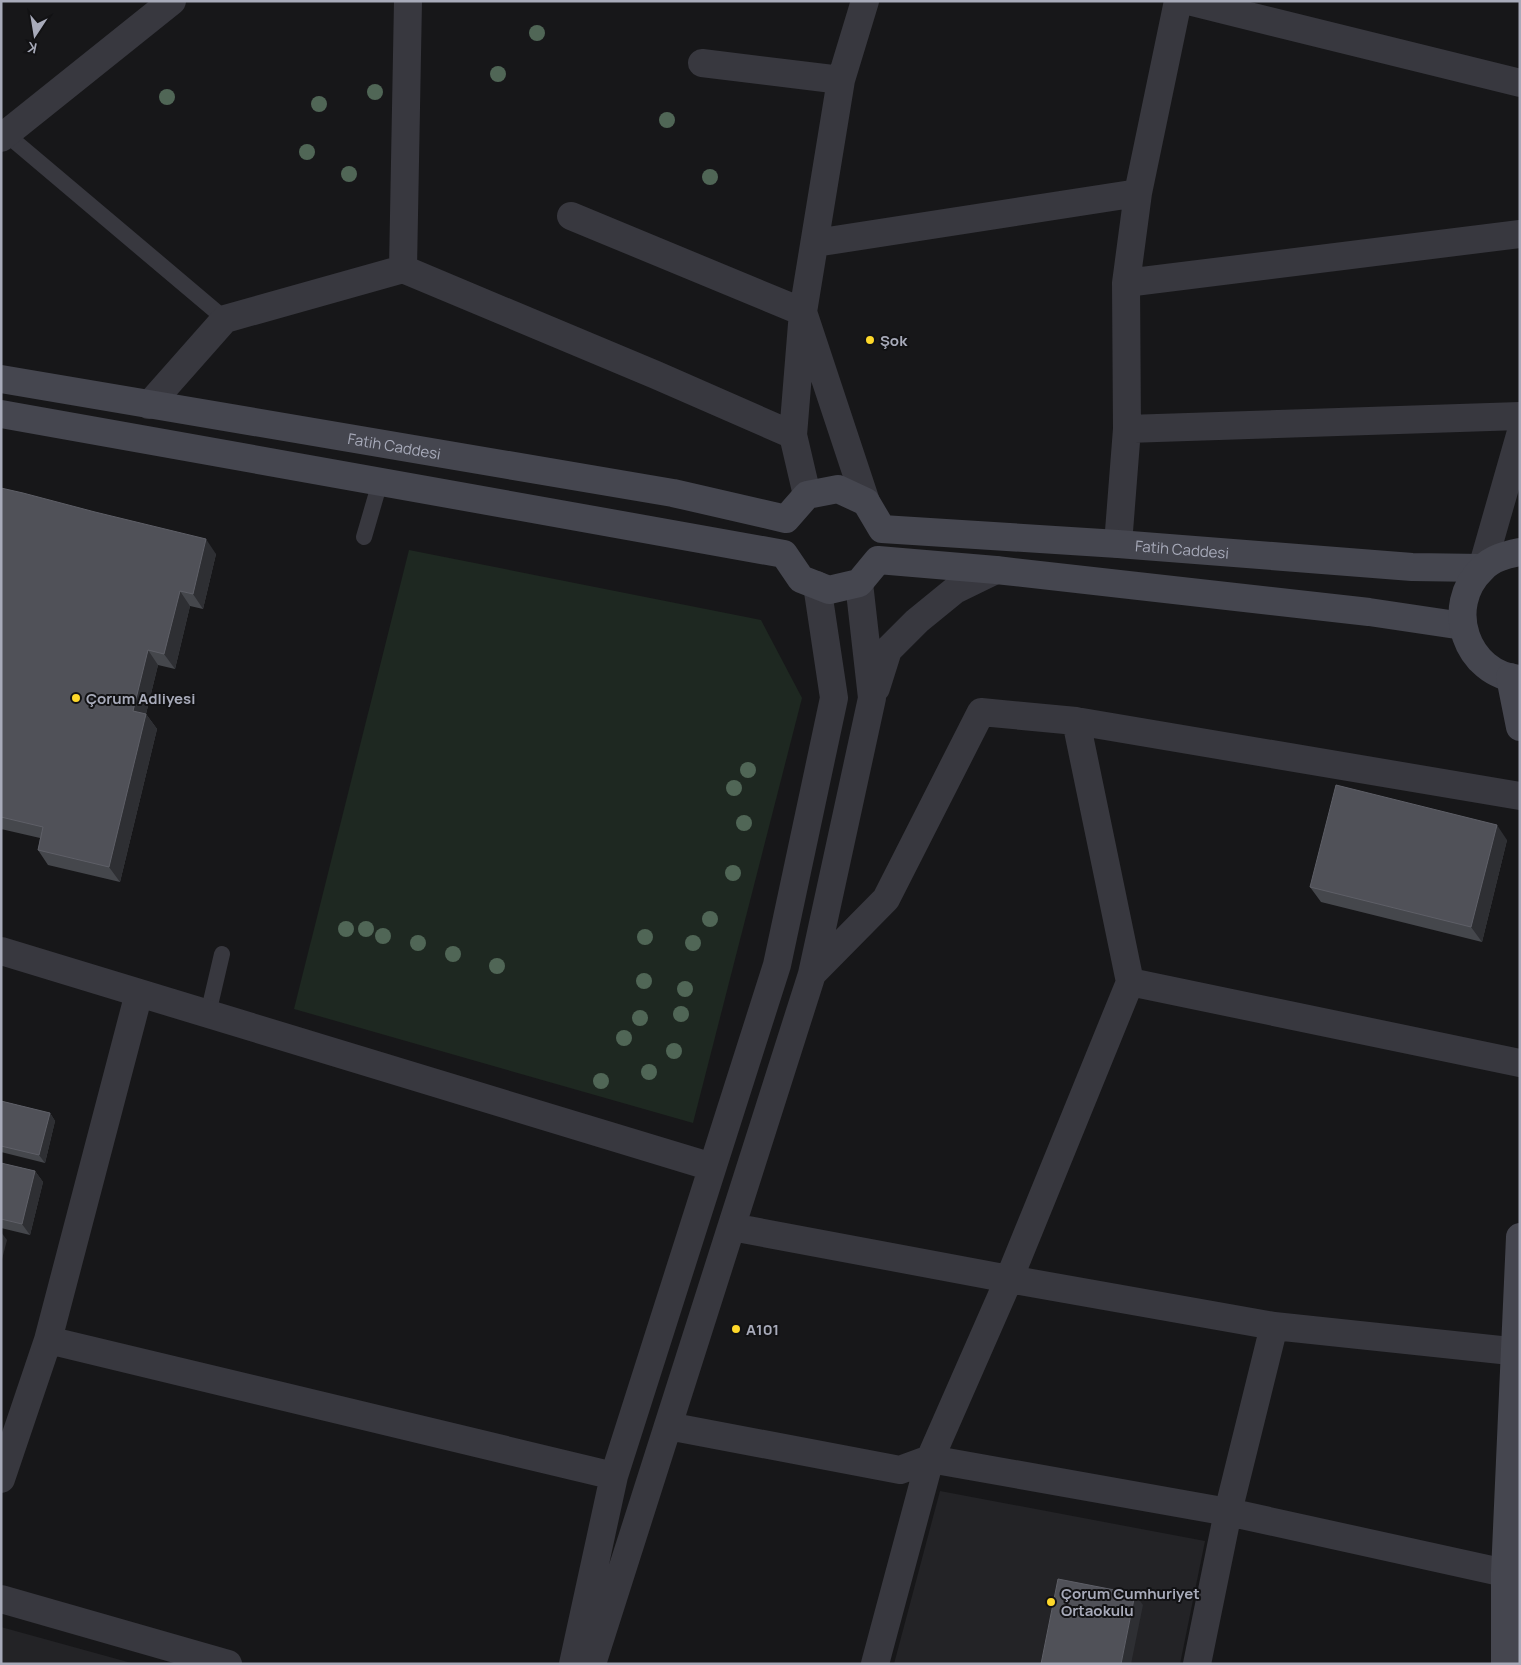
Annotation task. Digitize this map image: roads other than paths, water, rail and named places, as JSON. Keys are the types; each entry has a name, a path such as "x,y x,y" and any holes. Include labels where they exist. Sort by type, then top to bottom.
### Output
{"main road":[{"name":"Fatih Caddesi","path":"1,379 673,493 786,519"},
{"path":"1,414 784,554"},
{"path":"838,489 866,502 882,529 878,560 859,582 829,590 801,579 784,554 786,519 807,495 838,489"},
{"name":"Fatih Caddesi","path":"882,529 1118,544 1412,567 1482,568"},
{"path":"1520,552 1499,557 1482,568 1469,584 1462,604 1462,626 1468,645 1481,662 1497,674 1515,678 1520,727"},
{"path":"878,560 996,570 1369,612 1462,626"},
{"path":"1505,1664 1505,1573 1517,1352 1520,1237"}],"street":[{"path":"4,136 172,1"},
{"path":"403,269 408,1"},
{"path":"807,495 793,436 802,312 841,80 865,1"},
{"path":"1118,544 1127,429 1126,283 1138,193 1178,1"},
{"path":"1188,1 1520,83"},
{"path":"702,63 841,80"},
{"path":"815,243 1138,193"},
{"path":"570,216 802,312 866,502"},
{"path":"1126,283 1520,234"},
{"path":"149,405 225,319 403,269 656,375 793,436"},
{"path":"1127,429 1520,416"},
{"path":"1482,568 1520,435"},
{"path":"592,1664 812,974 872,698 888,650 917,621 955,590 996,570"},
{"path":"859,582 872,698"},
{"path":"573,1664 614,1476 777,965 834,698 817,585"},
{"path":"812,974 886,899 982,712 1076,721 1520,796"},
{"path":"875,1664 930,1459 1009,1279 1130,982 1076,721"},
{"path":"1,951 712,1167"},
{"path":"1130,982 1520,1063"},
{"path":"3,1466 48,1340 139,993"},
{"path":"732,1227 1274,1326 1517,1352"},
{"path":"1197,1664 1228,1512 1274,1326"},
{"path":"48,1340 614,1476"},
{"path":"668,1426 900,1470 930,1459 1228,1512 1505,1573"},
{"path":"1,1599 228,1664"}],"lane":[{"path":"4,136 225,319"},
{"path":"364,537 380,482"},
{"path":"208,1014 222,954"}],"place":[{"name":"Şok","path":"870,340"},
{"name":"Çorum Adliyesi","path":"76,698"},
{"name":"A101","path":"736,1329"},
{"name":"Çorum Cumhuriyet Ortaokulu","path":"1051,1602"}]}
